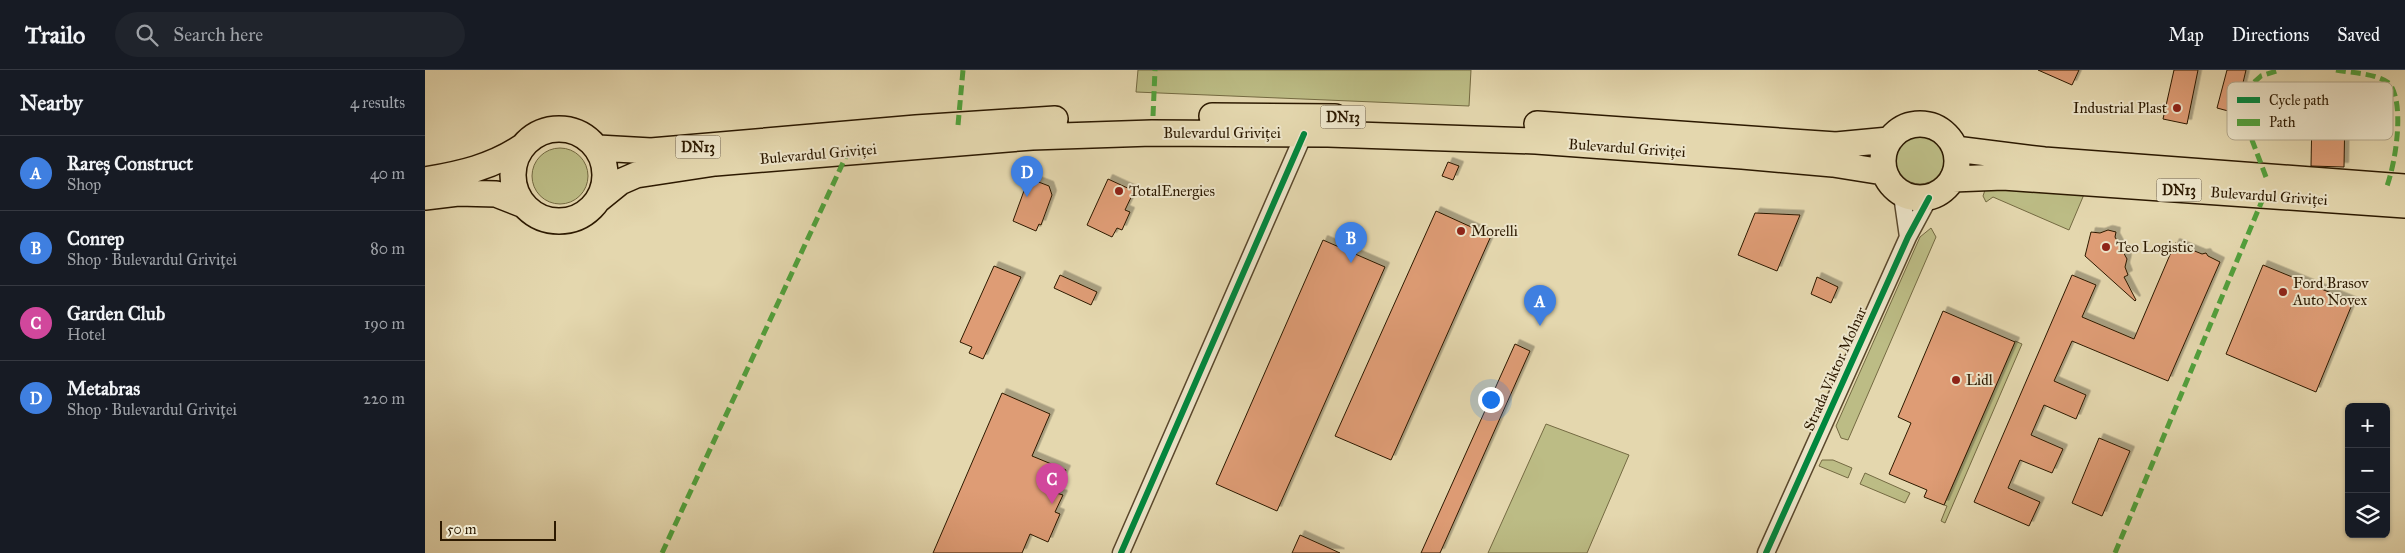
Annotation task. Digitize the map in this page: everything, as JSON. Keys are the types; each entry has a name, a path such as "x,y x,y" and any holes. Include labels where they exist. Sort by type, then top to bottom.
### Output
{"main road":[{"name":"Bulevardul Griviței","path":"597,148 651,151 1015,121 1153,116 1331,117 1555,125 1836,145 1889,140"},
{"path":"1927,124 1942,131 1955,149 1957,164 1953,179 1941,192 1929,198 1911,198 1902,195 1891,185 1883,172 1883,152 1889,140 1902,128 1910,125 1927,124"},
{"path":"425,180 475,171 506,157 522,147 533,136 547,129 562,128 576,131 586,136 597,148 604,160 606,173 604,187 599,199 589,210 577,218 563,221 549,220 535,215 524,206 495,194 458,193 425,197"},
{"name":"Bulevardul Griviței","path":"599,199 620,182 636,175 715,163 1032,137 1152,133 1304,134 1565,143 1824,163 1883,172"},
{"path":"522,147 514,164 513,183 524,206"},
{"name":"Bulevardul Griviței","path":"1955,149 2044,160 2405,187"},
{"name":"Bulevardul Griviței","path":"1953,179 2003,177 2405,205"}],"street":[{"path":"1121,553 1304,134"},
{"path":"1902,195 1907,237"},
{"name":"Strada Viktor Molnar","path":"1766,553 1907,237 1929,198"}],"green space":[{"path":"1138,70 1471,70 1469,106 1136,92"},
{"path":"1920,136 1929,138 1937,143 1942,151 1944,160 1942,169 1937,177 1929,182 1920,184 1911,182 1903,177 1898,169 1896,160 1898,151 1903,143 1911,138"},
{"path":"554,148 566,148 580,156 588,170 586,187 580,196 566,204 554,204 544,199 537,192 532,182 532,170 537,160 544,153"},
{"path":"1985,190 2085,192 2069,230 1993,197 1986,202 1983,196"},
{"path":"1931,228 1936,237 1848,440 1841,438 1836,426 1920,237"},
{"path":"2015,341 2022,344 1945,523 1941,521 1947,506 1944,505"},
{"path":"1546,424 1629,455 1587,553 1488,553"},
{"path":"1822,460 1833,460 1852,468 1848,478 1819,466"},
{"path":"1865,473 1910,493 1905,503 1860,484"}],"building":[{"path":"2038,70 2079,70 2072,85"},
{"path":"2174,70 2198,70 2187,124 2163,119"},
{"path":"2227,70 2246,70 2243,82 2227,82 2227,111 2217,108"},
{"path":"2312,140 2344,140 2344,167 2311,166"},
{"path":"1448,162 1459,166 1453,180 1442,176"},
{"path":"1108,179 1134,191 1125,210 1130,212 1122,230 1117,228 1112,237 1087,225"},
{"path":"1036,181 1049,186 1052,195 1041,225 1039,224 1036,231 1013,221 1025,188 1027,189 1030,182"},
{"path":"1436,211 1491,236 1391,460 1335,436"},
{"path":"1755,213 1800,215 1777,271 1738,255"},
{"path":"2108,230 2116,232 2115,237 2127,259 2125,267 2128,275 2124,277 2135,301 2085,256 2091,232 2100,233"},
{"path":"1323,240 1385,267 1277,511 1216,484"},
{"path":"2175,243 2202,254 2206,253 2220,262 2168,381 2072,341 2054,381 2086,395 2076,419 2044,405 2031,435 2063,449 2052,473 2020,460 2008,488 2040,502 2029,526 1974,502 2072,275 2096,285 2082,317 2134,339"},
{"path":"2263,265 2353,302 2316,392 2226,354"},
{"path":"994,266 1021,277 983,359 969,353 972,347 960,342"},
{"path":"1060,275 1097,292 1091,305 1054,288"},
{"path":"1817,277 1838,287 1831,303 1811,294"},
{"name":"Lidl","path":"1943,311 2015,342 1944,505 1924,497 1927,490 1889,474 1911,423 1898,417"},
{"path":"1515,344 1530,351 1440,553 1421,553"},
{"path":"1002,393 1050,414 1032,456 1066,470 1056,493 1063,495 1055,512 1060,514 1048,542 1030,534 1022,553 933,553"},
{"path":"2099,438 2130,451 2102,516 2072,503"},
{"path":"1300,535 1340,553 1292,553"}],"marked path":[{"path":"958,125 963,70"},
{"path":"1153,116 1155,70"},
{"path":"2254,82 2261,76 2280,70"},
{"path":"2336,70 2377,77 2387,82"},
{"path":"2387,186 2396,147 2398,117 2393,90"},
{"path":"2252,140 2266,177"},
{"path":"662,553 848,152"},
{"path":"2115,553 2264,196"}],"cycle path":[{"path":"1121,553 1304,134"},
{"path":"1766,553 1908,237 1929,198"}],"place":[{"name":"Industrial Plast","path":"2177,108"},
{"name":"TotalEnergies","path":"1119,191"},
{"name":"Metabras","path":"1027,197"},
{"name":"Morelli","path":"1461,231"},
{"name":"Teo Logistic","path":"2106,247"},
{"name":"Conrep","path":"1351,263"},
{"name":"Ford Brasov Auto Novex","path":"2283,292"},
{"name":"Rareș Construct","path":"1540,326"},
{"name":"Lidl","path":"1956,380"},
{"name":"Garden Club","path":"1052,504"}]}
